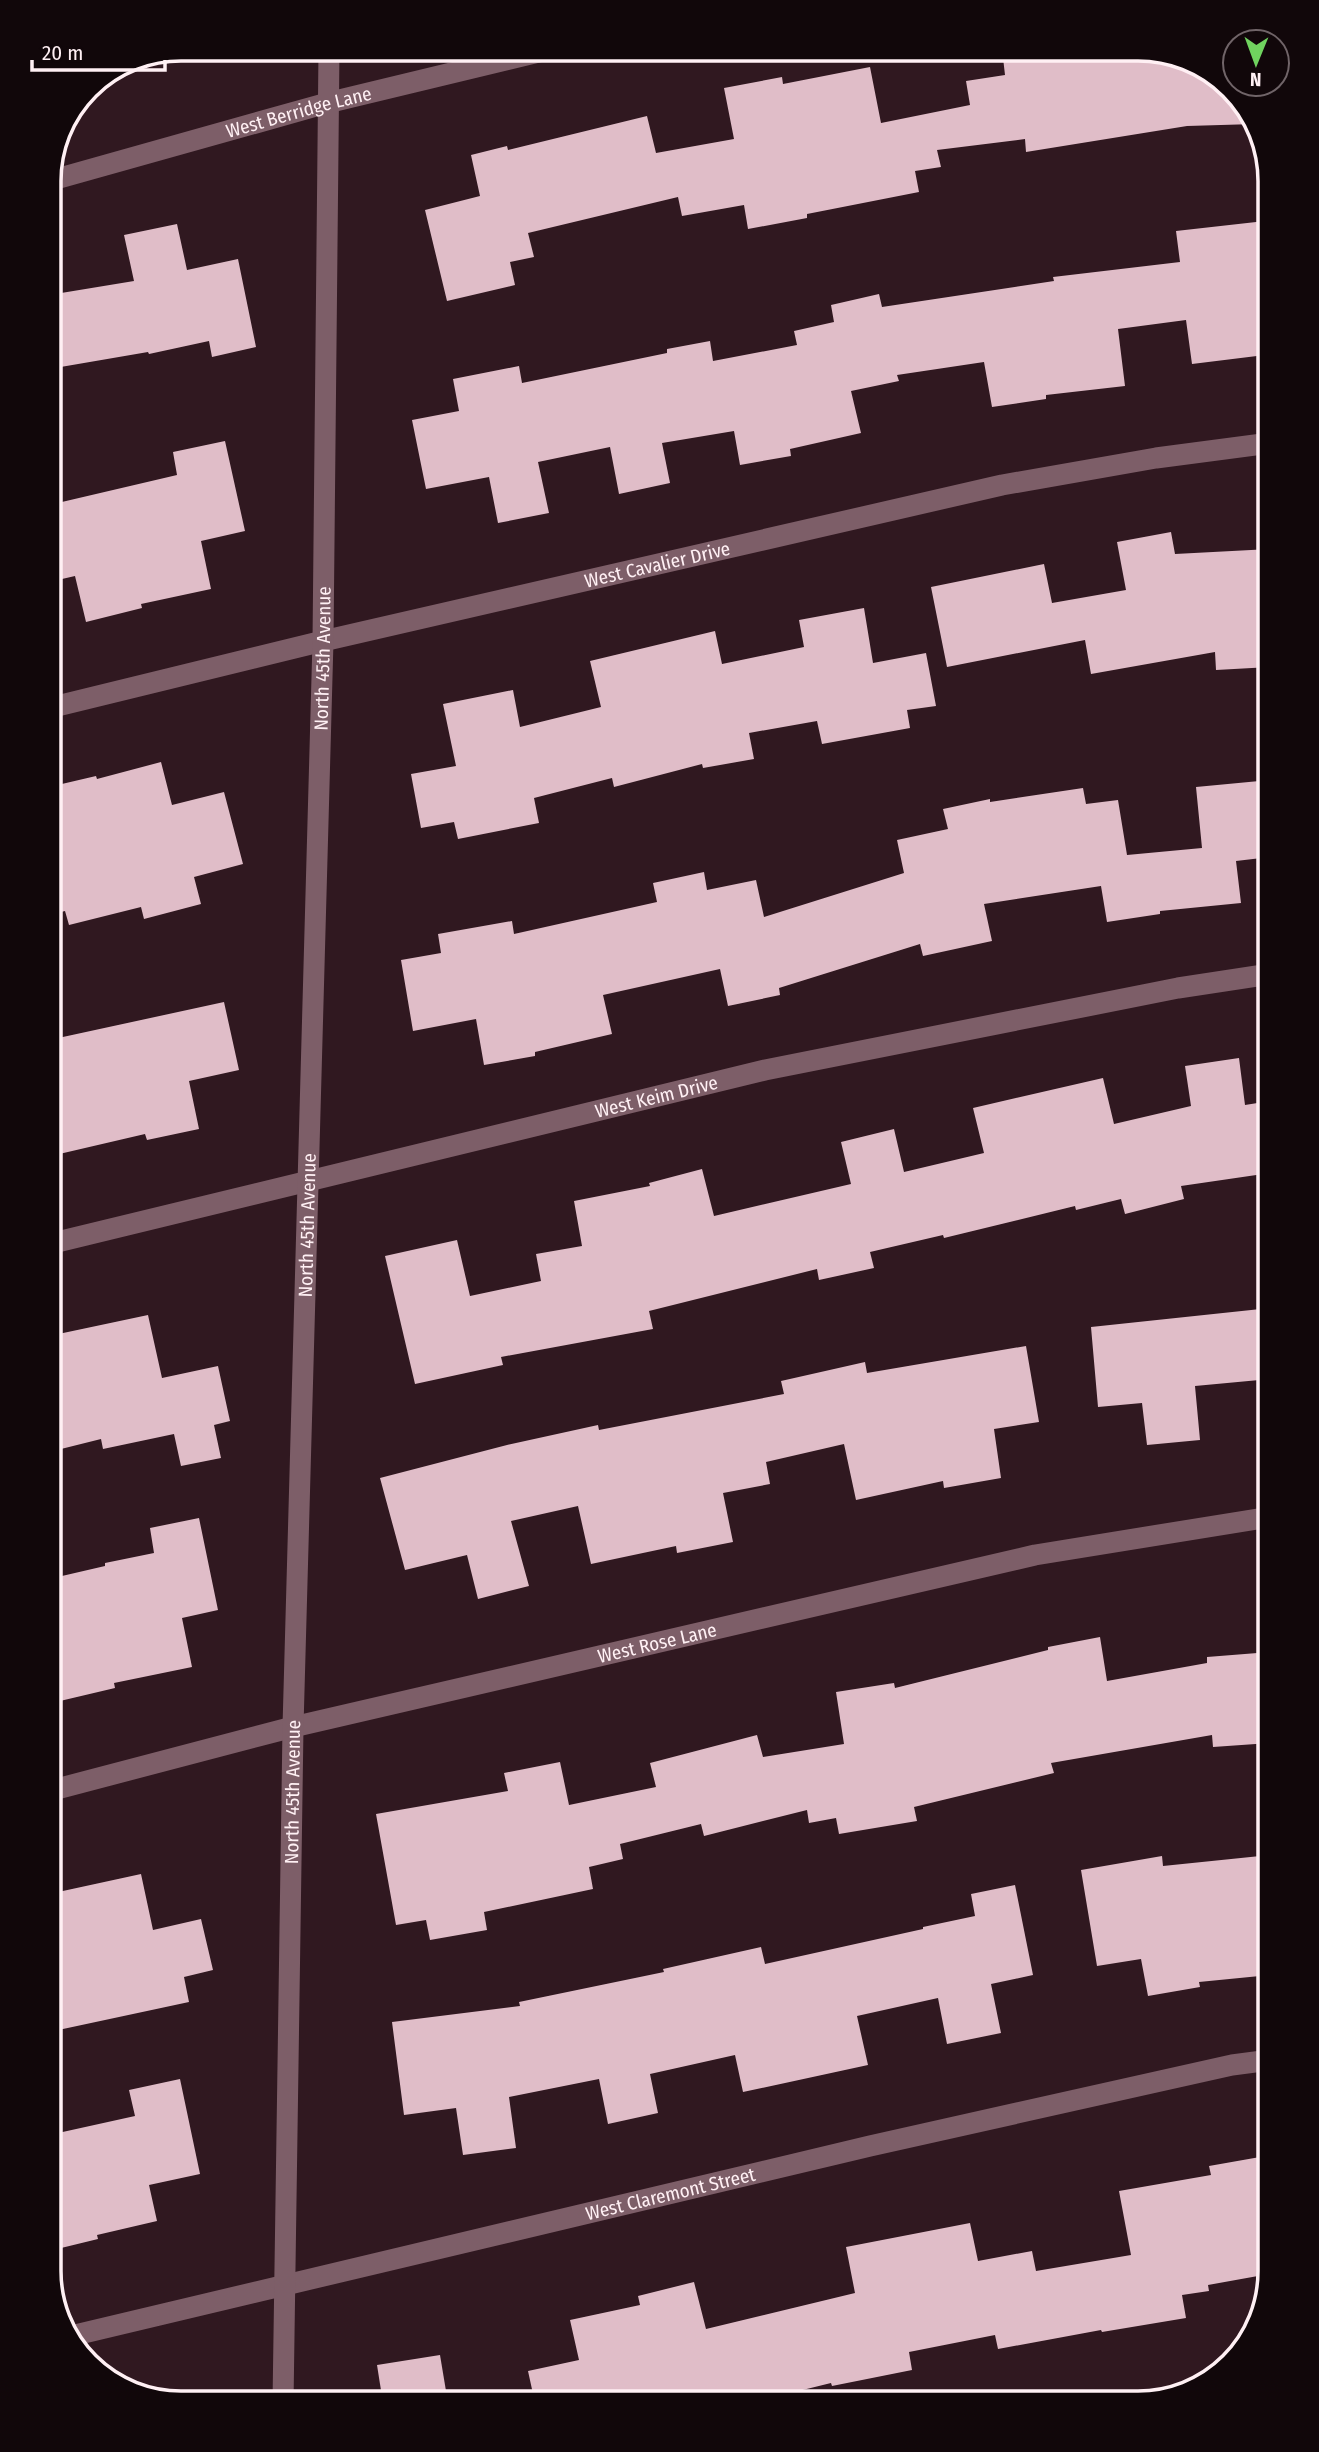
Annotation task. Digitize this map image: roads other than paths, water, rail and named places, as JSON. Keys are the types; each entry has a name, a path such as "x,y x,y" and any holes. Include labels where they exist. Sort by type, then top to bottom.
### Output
{"street":[{"name":"North 45th Avenue","path":"283,2390 293,1727 323,641 329,61"},
{"name":"West Berridge Lane","path":"62,177 327,103 500,61"},
{"name":"West Cavalier Drive","path":"62,705 323,641 1002,485 1156,458 1258,445"},
{"name":"West Keim Drive","path":"61,1241 765,1070 1178,988 1258,976"},
{"name":"West Rose Lane","path":"61,1788 293,1727 1035,1555 1258,1519"},
{"name":"West Claremont Street","path":"79,2334 870,2146 1232,2065 1258,2062"}]}
